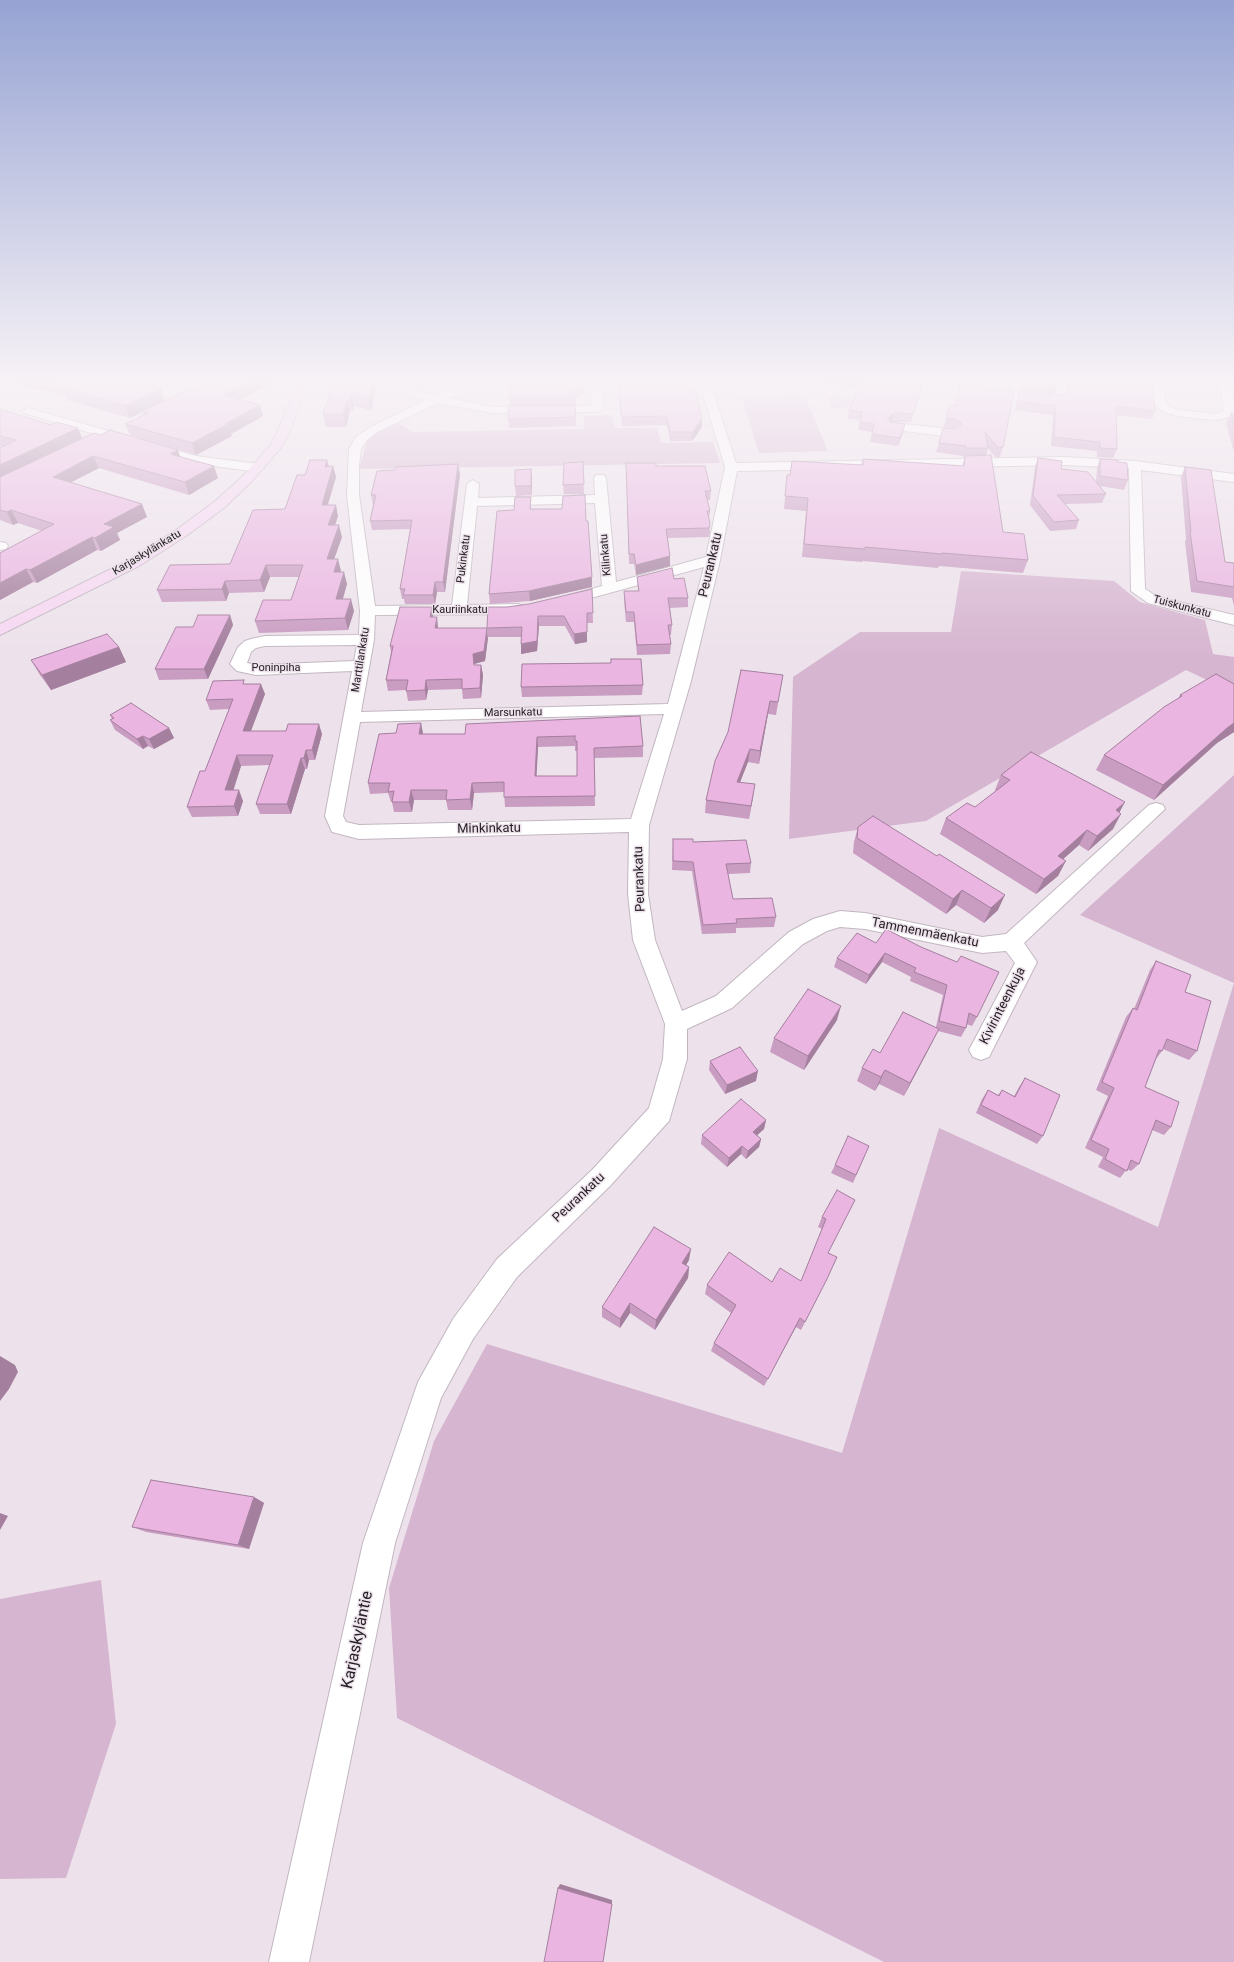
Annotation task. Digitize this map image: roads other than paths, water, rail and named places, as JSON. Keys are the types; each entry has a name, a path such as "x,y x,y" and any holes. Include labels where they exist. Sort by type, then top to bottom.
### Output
{"street":[{"name":"Karjaskylänkatu","path":"0,630 117,572 153,551 219,505 251,475"},
{"name":"Marttilankatu","path":"339,827 334,816 360,666 366,640 368,611 353,495 353,475"},
{"name":"Peurankatu","path":"463,1330 507,1268 601,1178 660,1113 675,1059 676,1024 656,975 644,940 638,894 639,825 675,709 713,560 730,475"},
{"name":"Tuiskunkatu","path":"1135,475 1138,591 1153,600 1234,620"},
{"path":"1208,475 1234,478"},
{"name":"Kilinkatu","path":"600,478 609,588"},
{"name":"Pukinkatu","path":"459,610 473,484"},
{"path":"471,502 601,499"},
{"path":"552,603 713,560"},
{"name":"Kauriinkatu","path":"368,611 508,610 530,608"},
{"name":"Poninpiha","path":"360,666 256,670 243,668 238,664 244,650 251,644 265,641 366,640"},
{"name":"Marsunkatu","path":"352,717 675,709"},
{"path":"1012,942 1156,809"},
{"name":"Minkinkatu","path":"339,827 359,832 639,825"},
{"name":"Tammenmäenkatu","path":"676,1024 724,1002 796,938 820,925 840,919 866,921 982,945 1012,942"},
{"name":"Kivirinteenkuja","path":"981,1050 1026,962 1012,942"},
{"name":"Karjaskyläntie","path":"289,1962 379,1544 428,1392 463,1330"}]}
